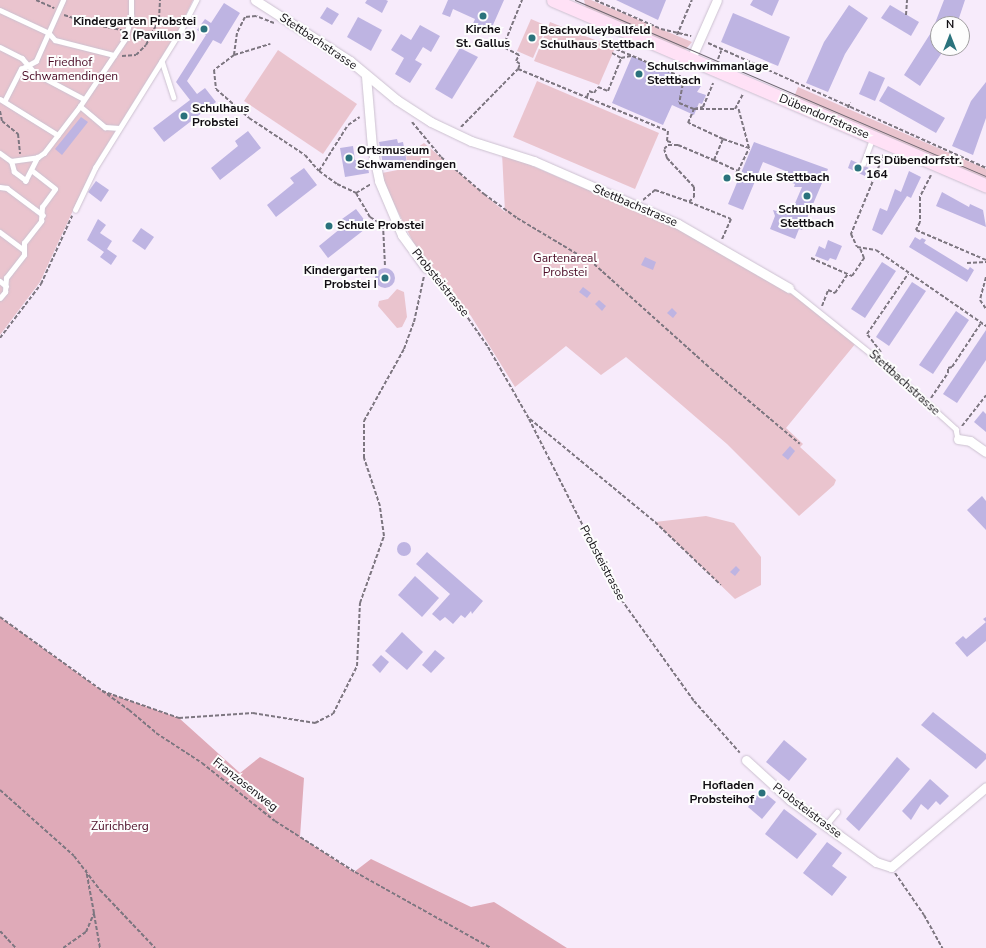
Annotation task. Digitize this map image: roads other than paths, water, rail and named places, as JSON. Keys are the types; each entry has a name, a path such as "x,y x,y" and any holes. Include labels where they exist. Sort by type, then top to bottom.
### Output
{"street":[{"name":"Stettbachstrasse","path":"255,0 350,61 366,76 409,108 456,134 534,161 638,207 719,246 789,288"},
{"name":"Dübendorfstrasse","path":"552,0 986,186"},
{"path":"691,59 717,0"},
{"name":"Probsteistrasse","path":"366,76 372,147 379,181 402,235 426,268"},
{"name":"Stettbachstrasse","path":"958,439 970,441 986,452"},
{"name":"Probsteistrasse","path":"746,760 790,800 876,862 891,867 986,787"}],"lane":[{"path":"58,135 2,99 21,69 36,61 63,0"},
{"path":"0,153 11,161 14,172 26,181 33,172 38,157 58,135 80,106 114,56 128,31 130,0"},
{"path":"75,210 119,128 162,61 196,0"},
{"path":"0,10 48,33 56,40 73,46 114,56"},
{"path":"0,47 22,58 35,73 84,99"},
{"path":"162,61 174,97"},
{"path":"80,106 105,127 119,128"},
{"path":"863,164 873,138"},
{"path":"11,161 38,157"},
{"path":"0,298 6,286 6,278 24,255 24,243 42,214 42,207 55,189 33,172"},
{"path":"0,187 7,188 42,214"},
{"path":"0,232 24,250"},
{"path":"0,281 6,286"},
{"name":"Stettbachstrasse","path":"789,288 820,311 885,365 956,429 958,439"},
{"path":"826,826 837,812"}],"tram line":[{"path":"575,0 986,176"}],"place":[{"name":"Kirche St. Gallus","path":"483,16"},
{"name":"Kindergarten Probstei 2 (Pavillon 3)","path":"204,29"},
{"name":"Beachvolleyballfeld Schulhaus Stettbach","path":"532,38"},
{"name":"Schulschwimmanlage Stettbach","path":"639,74"},
{"name":"Schulhaus Probstei","path":"184,116"},
{"name":"Ortsmuseum Schwamendingen","path":"349,158"},
{"name":"TS Dübendorfstr. 164","path":"858,168"},
{"name":"Schule Stettbach","path":"727,178"},
{"name":"Schulhaus Stettbach","path":"807,196"},
{"name":"Schule Probstei","path":"329,226"},
{"name":"Kindergarten Probstei I","path":"385,278"},
{"name":"Hofladen Probsteihof","path":"762,793"}],"park label":[{"name":"Friedhof Schwamendingen","path":"70,70"},
{"name":"Gartenareal Probstei","path":"565,266"},
{"name":"Zürichberg","path":"120,827"}]}
